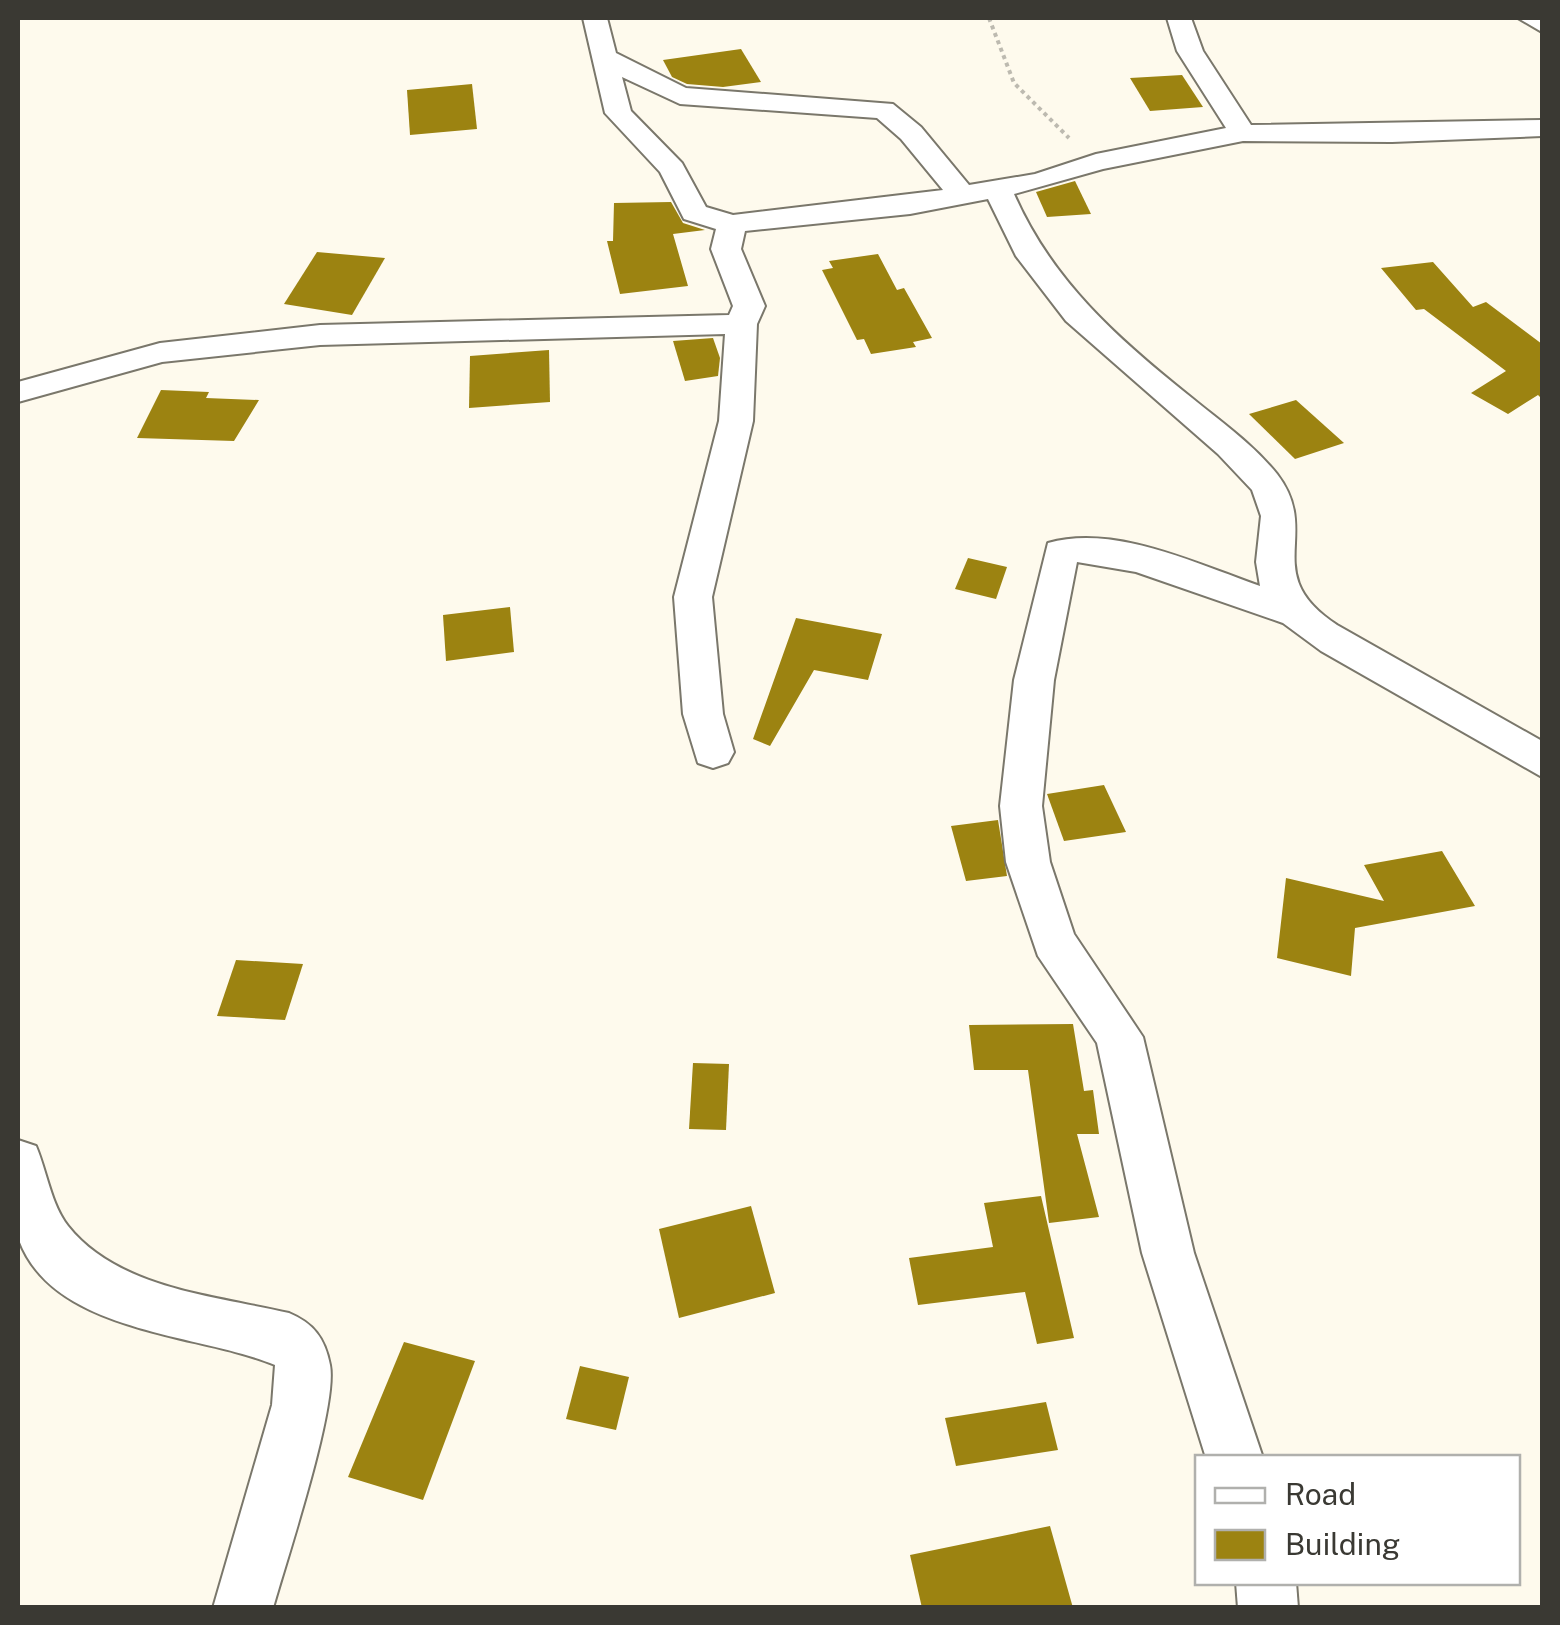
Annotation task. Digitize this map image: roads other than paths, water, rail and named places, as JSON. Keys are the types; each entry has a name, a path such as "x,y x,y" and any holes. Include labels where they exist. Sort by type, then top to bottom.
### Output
{"street":[{"path":"596,18 614,101 626,125 672,169 694,213 732,224 981,193 1096,162 1243,132 1392,134 1542,128"},
{"path":"1180,18 1190,51 1243,132"},
{"path":"1530,18 1542,25"},
{"path":"606,58 680,96 884,110 981,193 1016,231 1059,297 1138,372 1222,439 1267,484 1280,512 1274,577 1296,614"},
{"path":"713,752 703,714 694,596 736,421 741,324 749,306 726,249 732,224"},
{"path":"18,392 146,356 320,334 741,324"},
{"path":"1234,1455 1168,1253 1118,1037 1054,942 1028,862 1020,806 1034,680 1061,552 1078,548 1127,557 1296,614 1324,634 1480,720 1542,761"},
{"path":"18,1164 38,1221 50,1245 68,1264 132,1300 289,1340 300,1352 304,1377 300,1404 243,1608"}]}
